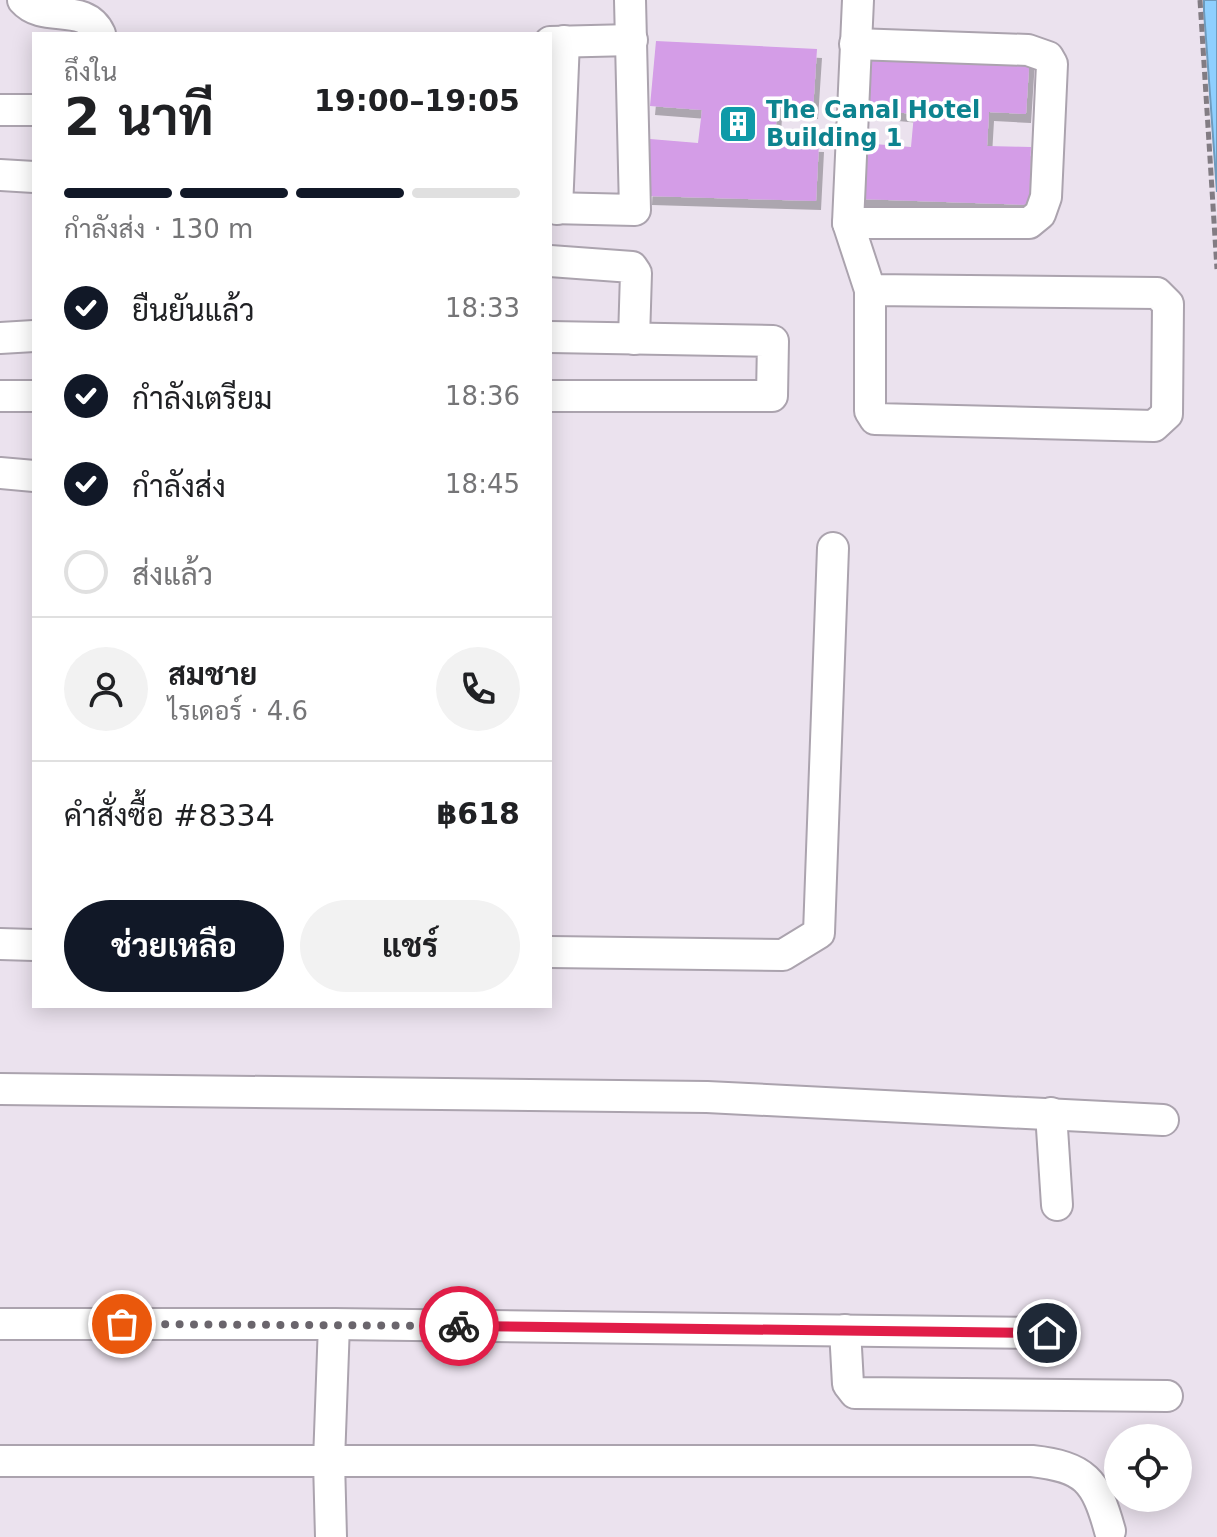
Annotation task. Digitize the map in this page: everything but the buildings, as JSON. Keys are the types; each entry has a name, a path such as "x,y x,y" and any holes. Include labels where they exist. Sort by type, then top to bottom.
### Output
{"street":[{"path":"23,0 40,11 76,7 96,24 99,32"},
{"path":"630,0 632,40 635,210 554,208 557,42 632,40"},
{"path":"858,0 848,223 870,290 870,411 875,419 1154,426 1167,414 1168,304 1157,293 870,290"},
{"path":"848,223 1029,223 1040,214 1046,197 1052,64 1048,57 1028,50 855,44"},
{"path":"0,110 32,110"},
{"path":"0,175 32,177"},
{"path":"552,261 632,267 636,273 634,339"},
{"path":"0,338 32,336"},
{"path":"552,337 773,341 772,396 552,396"},
{"path":"0,396 32,396"},
{"path":"0,473 32,476"},
{"path":"552,952 783,955 819,933 833,548"},
{"path":"0,944 32,945"},
{"path":"0,1089 677,1096 1163,1120"},
{"path":"1051,1113 1057,1205"},
{"path":"0,1324 334,1324 1047,1333"},
{"path":"331,1537 329,1461 334,1324"},
{"path":"845,1330 848,1384 855,1393 1167,1396"},
{"path":"0,1461 1032,1461 1062,1465 1088,1479 1100,1494 1110,1531"}],"path":[{"path":"1200,0 1217,269"}],"water":[{"path":"1204,0 1217,0 1217,192 1204,11"}],"way so far":[{"path":"122,1324 459,1326"}],"place":[{"name":"The Canal Hotel Building 1","path":"738,124"}],"route":[{"path":"459,1326 1047,1333"}]}
